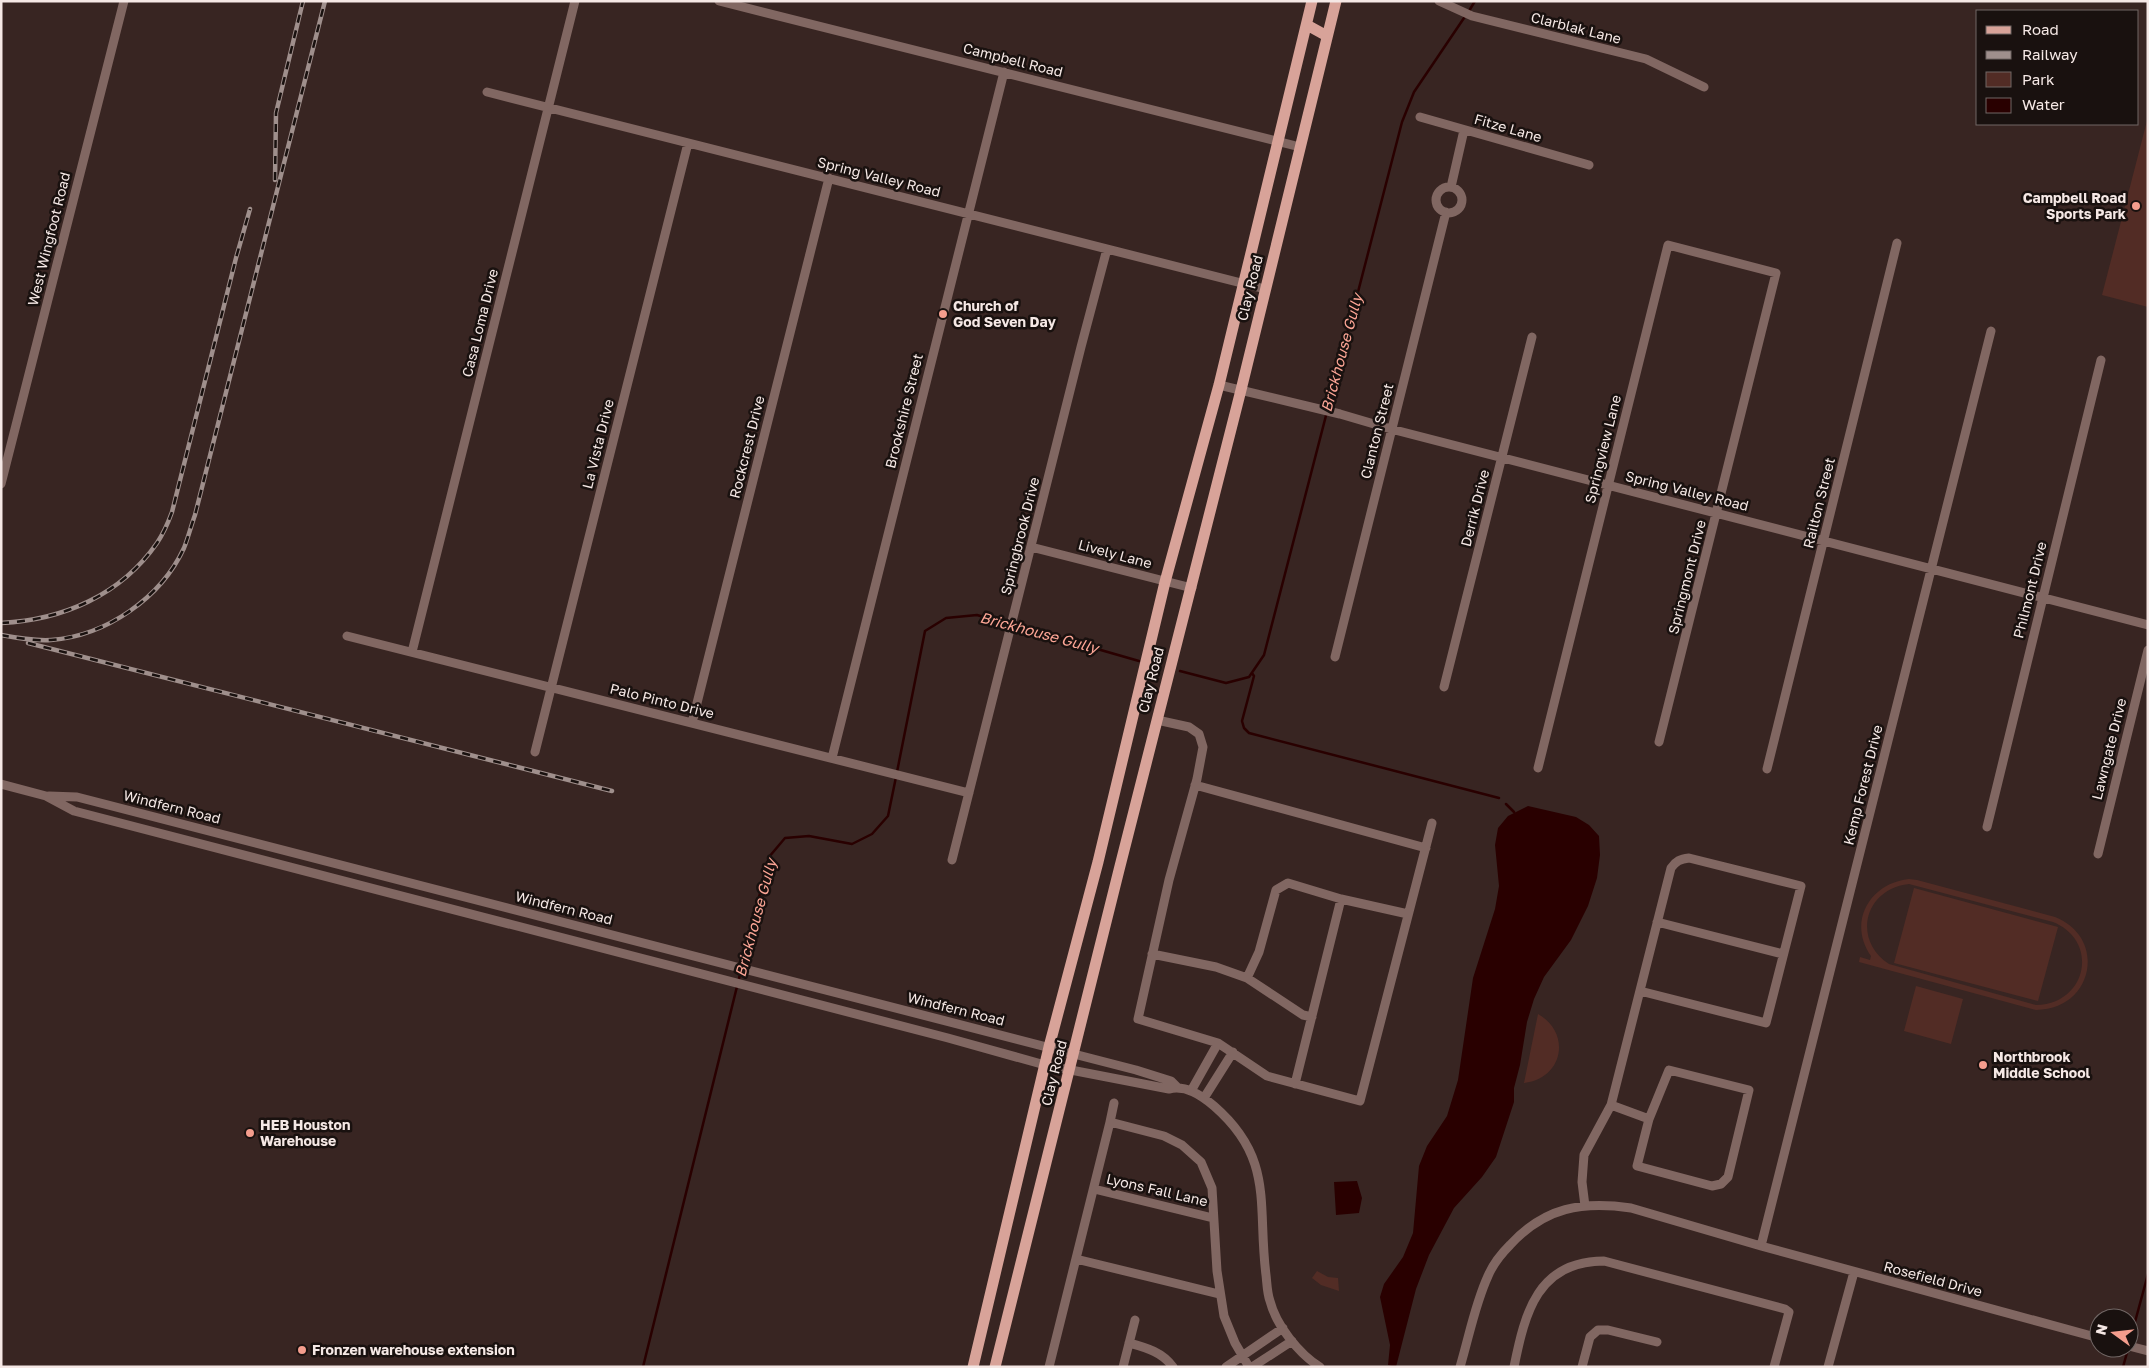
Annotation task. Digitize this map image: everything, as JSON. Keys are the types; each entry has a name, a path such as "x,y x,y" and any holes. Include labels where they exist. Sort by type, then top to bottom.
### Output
{"main road":[{"name":"Clay Road","path":"973,1367 1044,1065 1098,862 1166,582 1219,385 1312,1"},
{"name":"Clay Road","path":"995,1367 1075,1053 1119,870 1192,588 1336,1"},
{"path":"1306,25 1327,36"},
{"path":"1098,862 1119,870"},
{"path":"982,1333 1002,1339"}],"street":[{"name":"West Wingfoot Road","path":"1,484 124,1"},
{"name":"Casa Loma Drive","path":"412,652 575,1"},
{"name":"Campbell Road","path":"719,1 1300,147"},
{"name":"Clarblak Lane","path":"1439,1 1472,16 1646,60 1704,87"},
{"name":"Brookshire Street","path":"832,758 1004,72"},
{"name":"Spring Valley Road","path":"487,92 1265,289"},
{"name":"Fitze Lane","path":"1420,118 1589,165"},
{"path":"1452,187 1464,130"},
{"name":"La Vista Drive","path":"535,752 688,143"},
{"name":"Rockcrest Drive","path":"692,723 829,178"},
{"path":"1452,187 1460,193 1462,203 1456,211 1446,212 1438,206 1436,197 1442,189 1452,187"},
{"name":"Clanton Street","path":"1335,657 1446,212"},
{"name":"Railton Street","path":"1767,769 1897,243"},
{"name":"Springview Lane","path":"1538,768 1668,245 1776,273"},
{"name":"Springbrook Drive","path":"952,860 1080,347 1107,249"},
{"name":"Springmont Drive","path":"1659,742 1776,273"},
{"name":"Kemp Forest Drive","path":"1761,1246 1991,331"},
{"name":"Derrik Drive","path":"1444,687 1532,337"},
{"name":"Philmont Drive","path":"1987,827 2101,360"},
{"name":"Spring Valley Road","path":"1219,385 1321,409 1502,458 2148,624"},
{"name":"Lively Lane","path":"1031,547 1192,588"},
{"name":"Palo Pinto Drive","path":"347,636 970,793"},
{"name":"Lawngate Drive","path":"2098,854 2148,650"},
{"path":"1157,720 1189,727 1199,734 1203,747 1195,785 1168,880 1138,1019 1218,1043 1267,1076 1360,1101 1432,823"},
{"name":"Windfern Road","path":"1,784 46,796 77,797 1075,1053 1158,1076 1172,1081 1177,1087 1169,1090 1044,1065 879,1020 761,991 74,811 46,796"},
{"path":"1195,785 1426,848"},
{"path":"1585,1206 1582,1182 1584,1155 1610,1105 1671,868 1675,862 1689,858 1801,886 1766,1023 1640,990"},
{"path":"1247,978 1259,952 1276,890 1288,883 1341,899 1408,914"},
{"path":"1295,1084 1341,899"},
{"path":"1657,922 1784,954"},
{"path":"1152,954 1216,967 1247,978 1303,1015 1312,1017"},
{"path":"761,991 769,975"},
{"path":"879,1020 883,1004"},
{"path":"1191,1091 1218,1043"},
{"path":"1204,1098 1233,1052"},
{"path":"1669,1070 1749,1090 1728,1177 1721,1184 1712,1186 1636,1166 1649,1119 1669,1070"},
{"path":"1177,1087 1191,1091 1204,1098 1226,1116 1245,1141 1253,1158 1262,1193 1265,1264 1270,1302 1292,1342 1320,1367"},
{"path":"1049,1367 1114,1103"},
{"path":"1610,1105 1649,1119"},
{"path":"1110,1122 1164,1136 1182,1145 1201,1162 1212,1188 1219,1294 1224,1316 1243,1356 1251,1367 1292,1342"},
{"name":"Lyons Fall Lane","path":"1094,1189 1214,1218"},
{"name":"Rosefield Drive","path":"1460,1367 1481,1293 1489,1274 1500,1256 1524,1229 1561,1210 1585,1206 1610,1205 1631,1208 1854,1272 2089,1335"},
{"path":"1076,1259 1219,1294"},
{"path":"1514,1367 1529,1311 1542,1287 1563,1270 1577,1264 1604,1261 1789,1312 1774,1367"},
{"path":"1828,1367 1854,1272"},
{"path":"1123,1367 1135,1320"},
{"path":"1226,1367 1283,1328"},
{"path":"1582,1367 1590,1337 1603,1328 1656,1342"},
{"path":"1262,1342 1271,1355"},
{"path":"1129,1343 1156,1351 1168,1359 1173,1367"}],"green space":[{"name":"Campbell Road Sports Park","path":"2148,117 2148,307 2102,295"},
{"path":"1909,879 1917,880 2055,917 2072,927 2082,940 2087,956 2087,971 2081,986 2070,998 2055,1007 2036,1010 1859,962 1860,957 1870,960 1871,956 1864,943 1861,930 1866,906 1883,888 1895,882","holes":["1909,884 2053,922 2068,931 2077,943 2082,956 2081,970 2076,983 2067,994 2053,1002 2036,1005 1889,964 1877,954 1870,942 1867,929 1868,917 1873,905 1882,895 1894,888"]},
{"path":"1914,888 2058,927 2038,1001 1894,963"},
{"path":"1916,986 1963,999 1951,1044 1904,1031"},
{"path":"1538,1014 1549,1022 1556,1032 1559,1043 1558,1054 1555,1064 1547,1073 1537,1080 1524,1083"},
{"path":"1317,1271 1328,1277 1338,1278 1339,1291 1321,1285 1312,1278"}],"water":[{"path":"1528,806 1576,817 1589,825 1599,836 1600,855 1597,878 1588,906 1571,940 1544,977 1534,999 1527,1022 1514,1088 1514,1102 1496,1157 1482,1177 1454,1208 1429,1255 1416,1289 1396,1367 1388,1365 1390,1345 1380,1297 1384,1284 1403,1257 1413,1233 1419,1166 1427,1146 1447,1116 1458,1080 1473,978 1495,909 1499,886 1495,845 1498,828 1508,816"},
{"path":"1357,1181 1362,1198 1359,1213 1336,1215 1334,1182"}],"waterway":[{"name":"Brickhouse Gully","path":"1469,11 1475,1"},
{"name":"Brickhouse Gully","path":"1180,671 1226,683 1249,677 1264,655 1402,122 1414,92 1466,15"},
{"name":"Brickhouse Gully","path":"897,772 925,631 946,618 977,615 1008,624"},
{"name":"Brickhouse Gully","path":"1014,625 1139,661"},
{"path":"1252,673 1254,676 1242,721 1244,728 1249,733 1499,798"},
{"name":"Brickhouse Gully","path":"643,1367 769,857 785,838 809,836 852,844 872,834 888,816 896,777"},
{"path":"1506,804 1514,812"},
{"path":"2139,1308 2148,1274"},
{"path":"2123,1367 2126,1358"}],"railway":[{"path":"275,180 276,113 303,1"},
{"path":"1,635 32,640 51,640 72,637 92,631 111,622 130,611 161,583 174,566 184,548 195,515 325,1"},
{"path":"1,623 46,617 89,601 126,577 143,561 159,540 172,512 250,209"},
{"path":"28,643 612,791"}],"place":[{"name":"Campbell Road Sports Park","path":"2136,206"},
{"name":"Church of God Seven Day","path":"943,314"},
{"name":"Northbrook Middle School","path":"1983,1065"},
{"name":"HEB Houston Warehouse","path":"250,1133"},
{"name":"Fronzen warehouse extension","path":"302,1350"}]}
